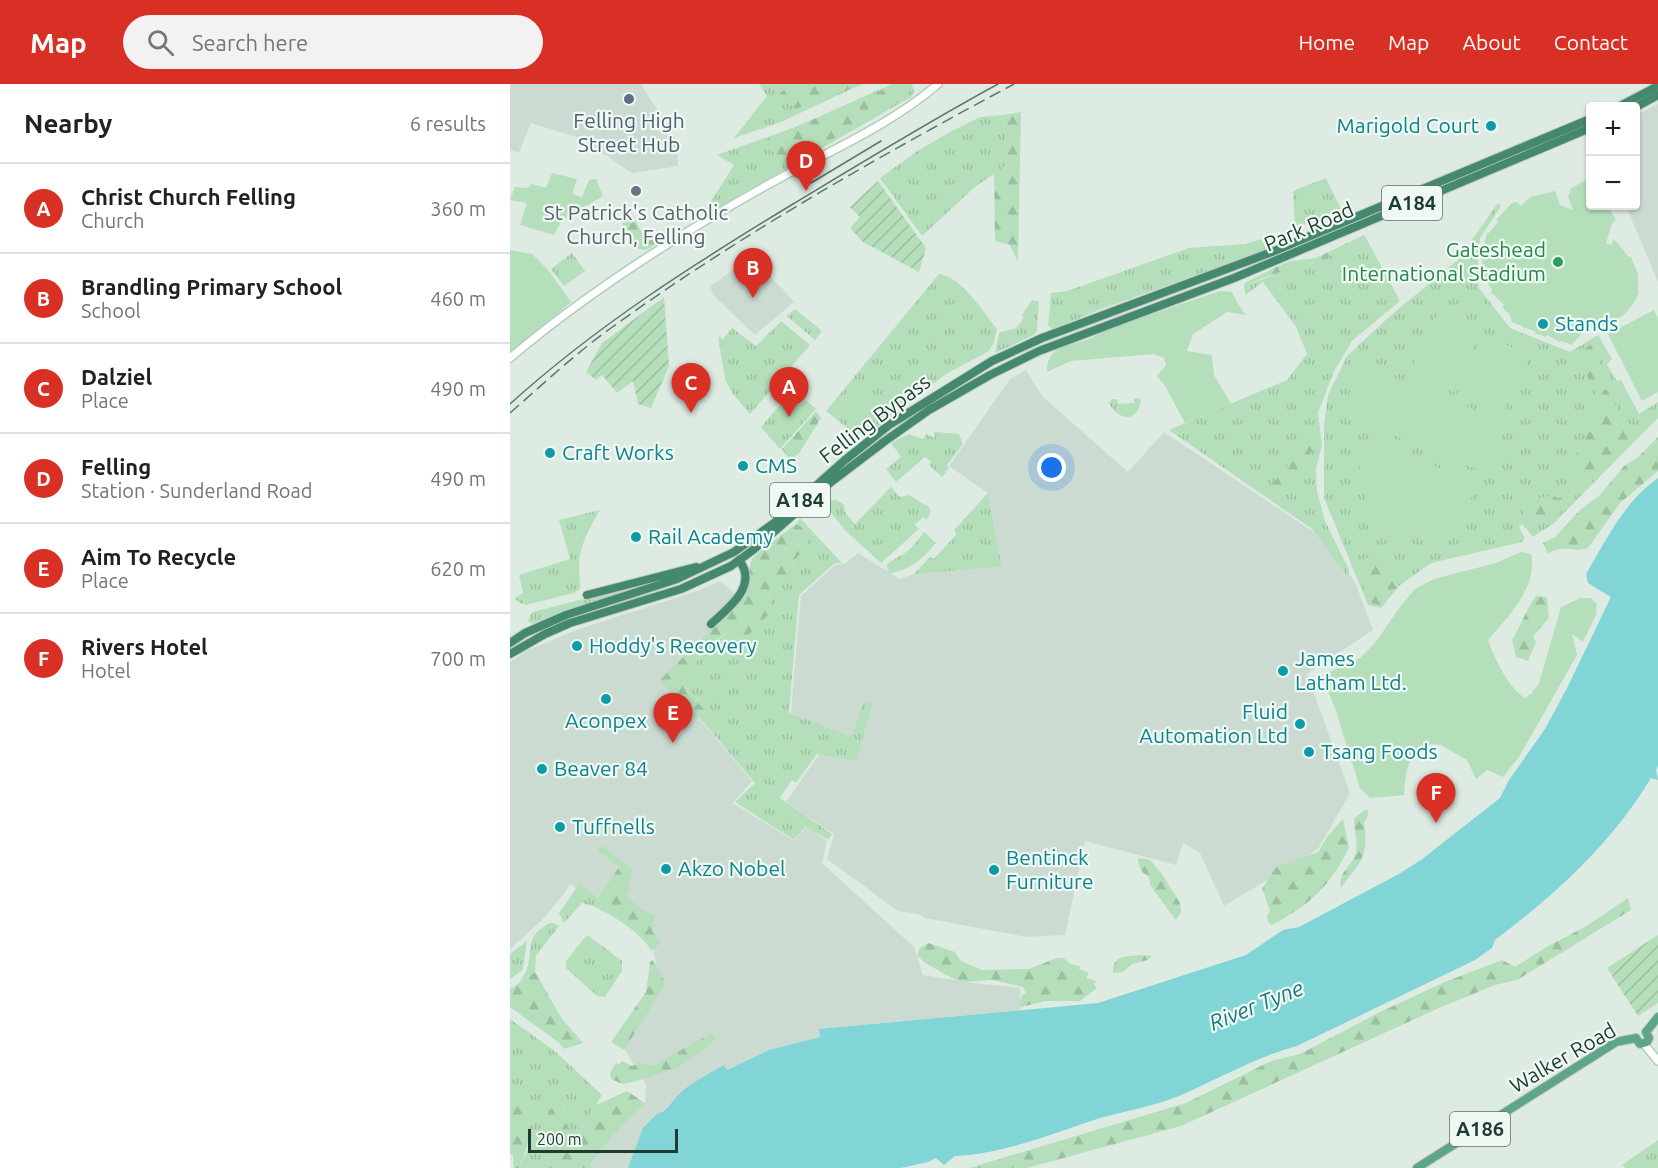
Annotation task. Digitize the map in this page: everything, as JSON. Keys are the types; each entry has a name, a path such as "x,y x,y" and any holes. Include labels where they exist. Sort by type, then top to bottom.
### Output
{"highway":[{"path":"1628,102 1658,86"},
{"path":"1640,104 1658,94"},
{"name":"Park Road","path":"1039,351 1234,278 1586,121"},
{"name":"Park Road","path":"1042,338 1395,205 1586,130"},
{"name":"Felling Bypass","path":"510,654 543,630 581,610 685,576 748,544 845,460 891,424 968,374 1042,338"},
{"name":"Felling Bypass","path":"510,643 520,637 681,589 730,566 753,550 844,471 885,441 956,394 1039,351"},
{"path":"744,571 753,550"},
{"path":"622,597 678,585 733,558 739,560 744,571 745,583 740,596 711,624"},
{"path":"587,595 719,560"},
{"path":"730,566 744,571"}],"main road":[{"path":"510,358 554,321 645,257 762,188 868,131 925,95 938,84"},
{"name":"Walker Road","path":"1646,1032 1658,1017"},
{"path":"1644,1044 1649,1038 1646,1032 1640,1031 1636,1038 1638,1042 1644,1044 1658,1061"},
{"name":"Walker Road","path":"1417,1168 1616,1042 1636,1038"}],"shaded area":[{"path":"510,84 641,84 677,141 678,166 632,173 606,155 594,150 583,139 531,123 519,153 510,150"},
{"path":"1658,104 1658,282 1628,210 1640,210 1640,113"},
{"path":"753,257 794,302 755,335 713,295 710,286"},
{"path":"1026,370 1042,396 1128,472 1164,432 1324,539 1355,582 1373,630 1307,674 1350,793 1318,849 1224,906 1200,853 1183,843 1176,865 1085,841 1065,935 1027,937 925,918 919,914 898,911 827,859 834,834 786,802 820,753 824,727 791,712 801,596 835,565 846,563 858,553 900,579 914,574 1002,567 988,493 949,466 1010,379"},
{"path":"720,581 743,600 665,678 752,781 733,803 794,841 807,826 827,841 822,863 914,947 923,975 1020,988 1021,1010 819,1029 820,1037 769,1050 727,1070 724,1066 681,1092 660,1114 628,1168 592,1168 591,1163 613,1136 645,1103 646,1085 624,1048 661,987 654,954 655,941 570,884 542,920 510,949 510,662 528,650 579,629 697,591"}],"green space":[{"path":"759,84 862,84 781,122 734,138 767,96"},
{"path":"791,84 853,84 850,89 795,109 779,94"},
{"path":"892,84 912,84 914,92 911,97 709,213 706,209 734,165 717,155 798,126"},
{"path":"897,84 906,84 910,95 792,162 757,143"},
{"path":"1021,112 1018,262 1010,245 995,241 994,173 1007,165 1004,115"},
{"path":"1004,115 1007,165 975,187 922,236 880,178 919,150 950,132 980,117"},
{"path":"552,173 577,179 572,194 582,197 589,180 596,179 603,196 562,220 554,235 520,225 527,203 510,200 515,187 528,188 531,184 546,188"},
{"path":"1326,178 1341,209 1295,228 1293,191"},
{"name":"Gateshead International Stadium","path":"1586,180 1586,210 1610,210 1616,220 1612,224 1606,243 1611,245 1614,239 1631,257 1638,274 1639,291 1632,306 1620,318 1604,325 1587,327 1572,345 1535,333 1535,331 1512,322 1510,315 1502,307 1504,305 1491,292 1492,290 1483,277 1482,254 1487,233 1512,203 1517,202 1521,206 1530,197 1555,191 1560,205 1573,210 1568,197 1571,188"},
{"path":"878,181 926,248 919,272 863,242 850,228 860,217 850,207"},
{"path":"1498,203 1501,206 1480,238 1477,275 1479,288 1510,328 1570,352 1598,335 1612,359 1607,364 1617,381 1621,380 1639,414 1658,402 1658,418 1553,524 1533,537 1522,524 1519,527 1525,538 1522,542 1431,563 1399,586 1381,608 1368,605 1324,498 1324,425 1328,395 1347,356 1390,316 1465,254 1471,241"},
{"path":"633,216 647,242 661,234 664,238 647,250 638,249 631,242 622,223"},
{"path":"1364,235 1366,238 1325,259 1271,275 1248,285 1246,295 1245,283 1278,266 1291,261 1316,258"},
{"path":"1366,238 1400,301 1352,341 1334,371 1318,413 1322,445 1316,469 1317,492 1325,521 1349,570 1348,577 1312,529 1169,430 1287,380 1307,354 1296,327 1263,282 1248,293 1248,285 1293,267 1312,264"},
{"path":"1261,239 1266,248 1264,251 1104,308 1053,329 1048,326 1051,293 1067,291 1189,248 1245,244"},
{"path":"510,250 532,254 548,270 571,302 510,353"},
{"path":"572,253 585,271 564,286 551,269"},
{"path":"939,274 956,281 979,305 997,329 994,342 989,351 946,374 872,431 856,435 826,411"},
{"path":"1220,291 1232,292 1246,315 1227,312 1193,334 1187,351 1212,355 1214,375 1232,405 1185,423 1157,376 1166,365 1164,358 1153,354 1071,361 1047,372 1053,353 1060,348 1086,340 1102,331"},
{"path":"664,297 669,366 651,408 638,404 633,381 617,393 602,375 596,380 586,372 602,343"},
{"path":"1032,300 1039,302 1037,331 1034,335 995,353 999,333 1018,326"},
{"path":"795,309 822,331 815,340 787,316"},
{"path":"1654,310 1658,318 1658,392 1642,401 1608,334"},
{"path":"1438,312 1481,332 1453,392 1410,373"},
{"path":"781,321 810,345 750,414 732,393 725,379 718,336 723,339 732,328 756,346"},
{"path":"1484,334 1530,356 1501,416 1456,395"},
{"path":"1591,345 1609,383 1590,381 1577,358 1579,350"},
{"path":"1361,364 1507,423 1486,473 1341,414"},
{"path":"1597,387 1607,390 1627,425 1636,432 1595,473 1573,469 1578,449 1592,428 1592,415 1597,402"},
{"path":"787,397 800,405 806,400 816,409 780,449 761,427"},
{"path":"1112,399 1117,399 1118,404 1134,403 1134,399 1141,400 1136,413 1127,417 1117,413 1109,403"},
{"path":"861,401 871,404 873,414 867,429 861,429 857,423 839,411 840,406"},
{"path":"816,411 821,418 800,452 794,457 788,457 782,449"},
{"path":"934,432 959,434 963,444 947,465 949,468 942,477 930,466 931,462 925,457 896,482 886,469 901,457 891,443 909,434 923,439 926,434 935,438"},
{"path":"1658,437 1658,471 1620,503 1588,548 1583,550 1560,549 1548,554 1543,543 1555,537 1581,509 1599,496 1624,466 1638,457"},
{"path":"1311,439 1319,443 1278,493 1269,496 1258,488 1268,489"},
{"path":"1365,440 1479,483 1449,541 1385,533 1365,497 1358,458"},
{"path":"891,487 900,497 909,495 929,507 931,511 927,520 923,517 915,525 919,529 881,563 846,531 824,504 837,500 844,505 845,512 855,524"},
{"path":"988,493 1002,567 914,574 930,557 934,559 956,535 954,530"},
{"path":"1575,493 1575,498 1564,509 1547,520 1525,517 1524,507 1531,499 1552,496 1559,498"},
{"path":"600,510 582,546 579,562 580,589 574,593 526,605 514,598 523,593 519,575 570,559 559,520"},
{"path":"800,518 842,563 835,563 799,595 789,712 851,737 864,701 873,702 856,761 817,754 796,783 792,780 780,798 832,834 828,840 806,826 794,840 735,802 755,783 699,717 705,710 687,691 683,681 691,677 699,657 715,642 727,633 742,642 771,612 769,590 793,563 802,548 808,530 796,524"},
{"path":"796,524 808,530 808,544 794,561 779,589 769,591 771,612 742,642 726,633 699,657 691,677 683,681 687,691 705,710 697,719 682,700 660,680 745,596 753,558"},
{"path":"924,532 936,543 921,559 909,567 888,573 887,565 909,550"},
{"path":"1521,552 1531,554 1532,566 1526,590 1520,601 1488,640 1498,663 1519,694 1525,698 1539,683 1561,607 1580,598 1591,598 1597,604 1596,615 1583,642 1572,634 1577,655 1519,757 1503,777 1487,770 1476,779 1467,760 1441,745 1426,744 1414,755 1408,766 1404,795 1370,798 1360,788 1325,683 1327,673 1360,658 1375,643 1415,589 1434,579 1496,563"},
{"path":"1370,555 1380,555 1395,571 1401,582 1383,606 1370,603 1357,568"},
{"path":"661,581 533,624 528,621 531,613 536,611"},
{"path":"1536,596 1547,597 1549,618 1533,636 1536,642 1528,661 1516,657 1512,640"},
{"path":"1368,810 1368,816 1364,823 1364,852 1341,888 1341,878 1356,853 1354,818"},
{"path":"1343,819 1349,847 1335,873 1308,902 1272,925 1268,922 1267,916 1270,910 1262,889 1276,867 1318,852 1327,837"},
{"path":"603,846 632,869 626,896 642,909 655,915 652,931 661,942 652,951 633,930 593,906 619,867 597,849"},
{"path":"1138,858 1150,860 1162,874 1180,903 1181,912 1177,919 1150,885 1149,877 1140,869"},
{"path":"580,883 598,898 593,906 582,903 564,923 559,913"},
{"path":"1628,898 1631,910 1517,980 1495,985 1439,1008 1181,1126 1027,1168 969,1168 1186,1103 1271,1061 1300,1054 1380,1012 1445,982 1502,960 1515,967 1548,946 1585,927"},
{"path":"549,923 559,926 536,956 535,972 519,982 529,963 533,937"},
{"path":"1658,935 1658,1003 1638,1016 1607,968"},
{"path":"586,936 622,961 622,971 605,997 597,996 566,968 566,961"},
{"path":"527,941 523,970 510,979 510,954"},
{"path":"928,943 955,952 961,961 982,970 1029,969 1057,958 1064,958 1070,964 1080,966 1079,969 1089,973 1086,978 1096,981 1094,985 1097,988 1080,1001 1045,1001 1021,1007 1022,995 1026,993 1023,987 993,980 962,982 925,963 917,955 920,948"},
{"path":"1127,956 1152,956 1148,960 1132,964 1123,972 1113,973 1113,967 1118,960"},
{"path":"653,960 666,984 624,1050 611,1042 646,992 650,962"},
{"path":"535,972 562,1019 583,1043 564,1049 558,1042 510,1007 510,989"},
{"path":"510,1019 556,1052 602,1095 579,1134 570,1144 563,1103 554,1104 549,1158 526,1168 519,1168 529,1147 519,1102 510,1091"},
{"path":"712,1033 715,1040 679,1067 622,1084 611,1079 610,1073 616,1063 619,1064 622,1061 631,1066 641,1063 652,1066"},
{"path":"510,1091 519,1101 528,1098 530,1107 530,1134 519,1168 514,1168 513,1155 510,1154"},
{"path":"627,1091 645,1103 613,1136 591,1163 592,1168 526,1168 549,1158 551,1124 547,1115 554,1104 563,1103 570,1144 579,1134 596,1105"},
{"path":"1658,1140 1658,1168 1626,1168 1622,1165"}],"water":[{"name":"River Tyne","path":"1658,478 1658,766 1656,770 1658,780 1651,778 1619,824 1581,867 1495,940 1492,948 1475,960 1297,1046 1252,1062 1179,1096 1010,1147 955,1156 944,1165 936,1158 901,1168 628,1168 643,1128 683,1091 724,1065 727,1070 769,1050 820,1037 819,1029 1098,1003 1246,955 1283,930 1299,927 1421,860 1500,798 1509,780 1545,729 1611,597 1588,583 1586,574 1626,510 1646,487"}],"tram line":[{"path":"510,404 611,322 683,273 869,158 998,84"},
{"path":"811,183 881,141"}],"railway":[{"path":"510,413 598,338 708,261 859,169 1014,84"}],"place":[{"name":"Felling High Street Hub","path":"629,99"},
{"name":"Marigold Court","path":"1491,126"},
{"name":"St Patrick's Catholic Church, Felling","path":"636,191"},
{"name":"Felling","path":"806,191"},
{"name":"Gateshead International Stadium","path":"1558,262"},
{"name":"Brandling Primary School","path":"753,298"},
{"name":"Stands","path":"1543,324"},
{"name":"Dalziel","path":"691,413"},
{"name":"Christ Church Felling","path":"789,417"},
{"name":"Craft Works","path":"550,453"},
{"name":"CMS","path":"743,466"},
{"name":"Rail Academy","path":"636,537"},
{"name":"Hoddy's Recovery","path":"577,646"},
{"name":"James Latham Ltd.","path":"1283,671"},
{"name":"Aconpex","path":"606,699"},
{"name":"Fluid Automation Ltd","path":"1300,724"},
{"name":"Aim To Recycle","path":"673,743"},
{"name":"Tsang Foods","path":"1309,752"},
{"name":"Beaver 84","path":"542,769"},
{"name":"Rivers Hotel","path":"1436,823"},
{"name":"Tuffnells","path":"560,827"},
{"name":"Akzo Nobel","path":"666,869"},
{"name":"Bentinck Furniture","path":"994,870"}]}
